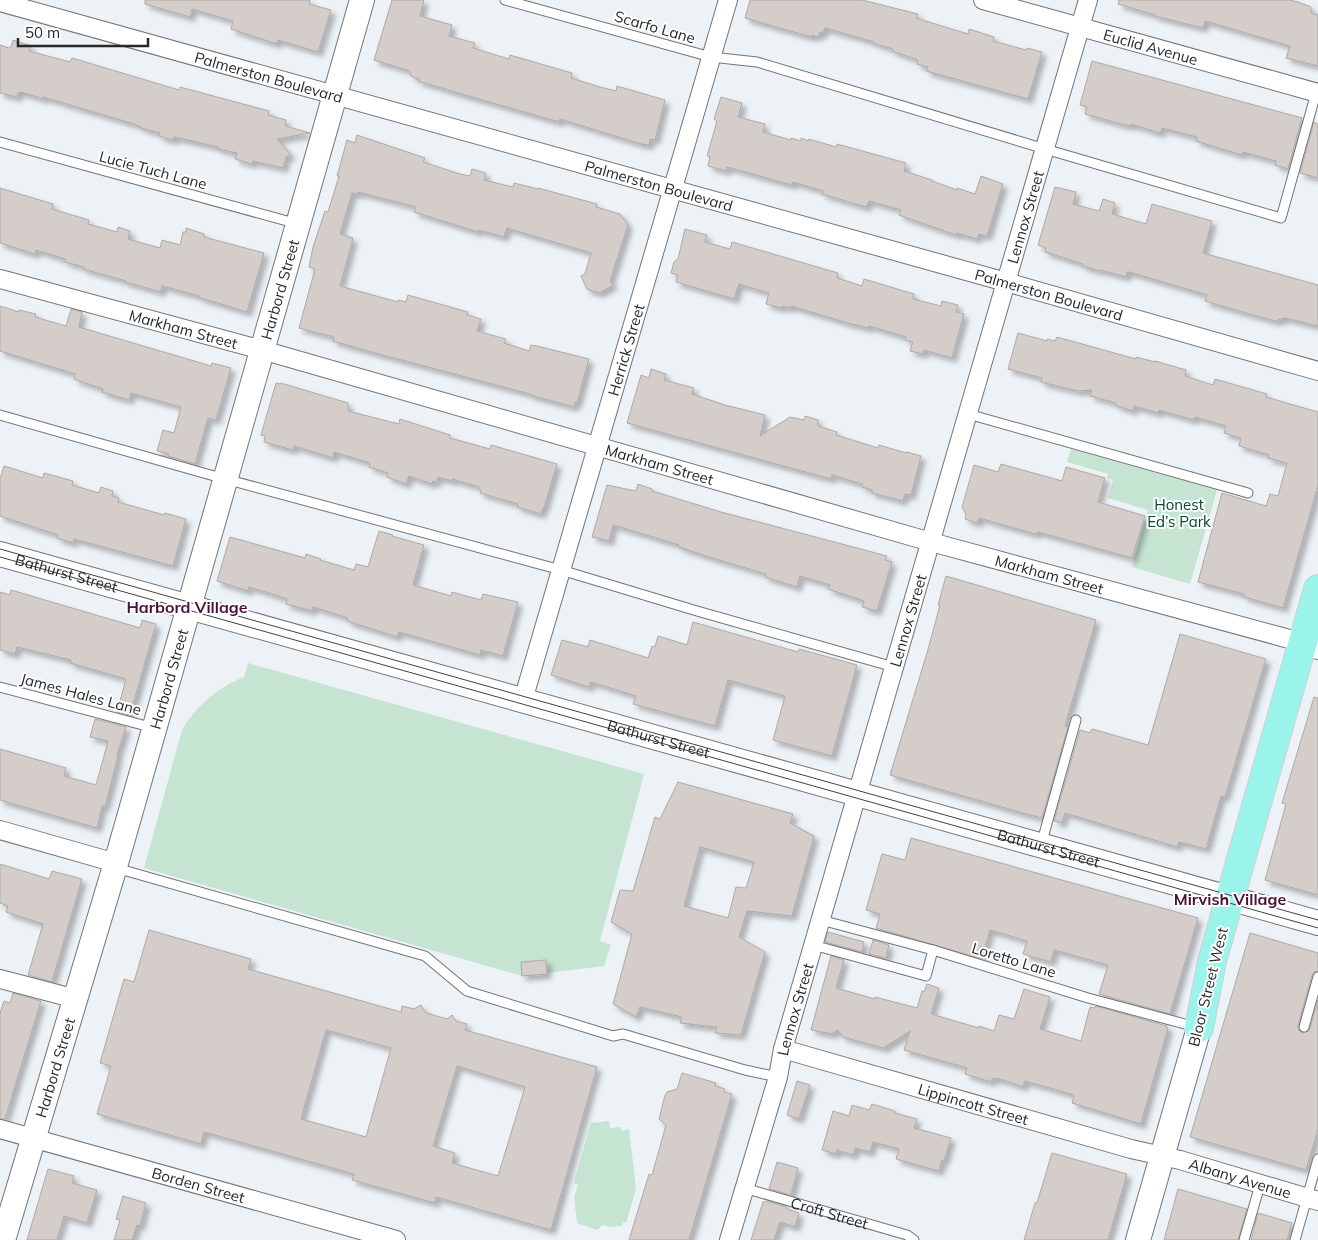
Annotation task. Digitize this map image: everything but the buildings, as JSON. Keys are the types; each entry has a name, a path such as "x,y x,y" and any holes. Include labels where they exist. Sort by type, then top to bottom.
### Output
{"main road":[{"name":"Harbord Street","path":"3,1240 115,865 362,0"},
{"name":"Bathurst Street","path":"0,554 1318,924"},
{"name":"Bloor Street West","path":"1138,1240 1199,1028 1212,961 1230,899 1311,646 1318,589"}],"street":[{"name":"Herrick Street","path":"523,700 728,0"},
{"name":"Euclid Avenue","path":"983,0 1317,93"},
{"name":"Lennox Street","path":"729,1240 778,1077 784,1049 821,920 1088,0"},
{"name":"Palmerston Boulevard","path":"0,2 1006,282 1318,371"},
{"name":"Markham Street","path":"0,279 262,350 931,542 1311,646"},
{"path":"0,830 115,865"},
{"path":"0,978 76,999"},
{"name":"Lippincott Street","path":"784,1049 1131,1149 1162,1156"},
{"name":"Borden Street","path":"0,1128 396,1240"},
{"name":"Albany Avenue","path":"1162,1156 1313,1199"}],"lane":[{"name":"Scarfo Lane","path":"506,0 711,57 757,62 1281,218 1317,93"},
{"name":"Lucie Tuch Lane","path":"0,142 298,224"},
{"path":"968,414 1248,493"},
{"path":"0,415 561,570 894,667"},
{"name":"James Hales Lane","path":"0,687 154,728"},
{"path":"1041,845 1076,720"},
{"path":"115,865 425,956 467,991 613,1036 623,1034 745,1070 778,1077"},
{"name":"Loretto Lane","path":"821,920 933,950 1088,998 1199,1028"},
{"path":"814,945 926,976 933,950"},
{"path":"1304,1028 1318,977"},
{"path":"1295,1240 1313,1199 1318,1159"},
{"path":"1244,1240 1260,1185"},
{"name":"Croft Street","path":"744,1188 908,1235 914,1240"}],"green space":[{"name":"Honest Ed’s Park","path":"1071,449 1217,490 1190,584 1132,567 1148,510 1108,498 1113,480 1107,478 1108,474 1067,462"},
{"path":"248,663 644,774 600,941 611,945 604,966 522,976 144,868 182,730 208,698 225,686 244,677"},
{"path":"609,1121 610,1128 621,1127 622,1131 629,1129 636,1189 626,1223 623,1222 622,1226 609,1227 605,1225 597,1230 577,1223 574,1197 578,1185 574,1183 591,1123"}],"tram line":[{"path":"0,549 1318,920"},
{"path":"0,557 1318,928"}],"district":[{"name":"Harbord Village","path":"187,607"},
{"name":"Mirvish Village","path":"1230,899"}]}
